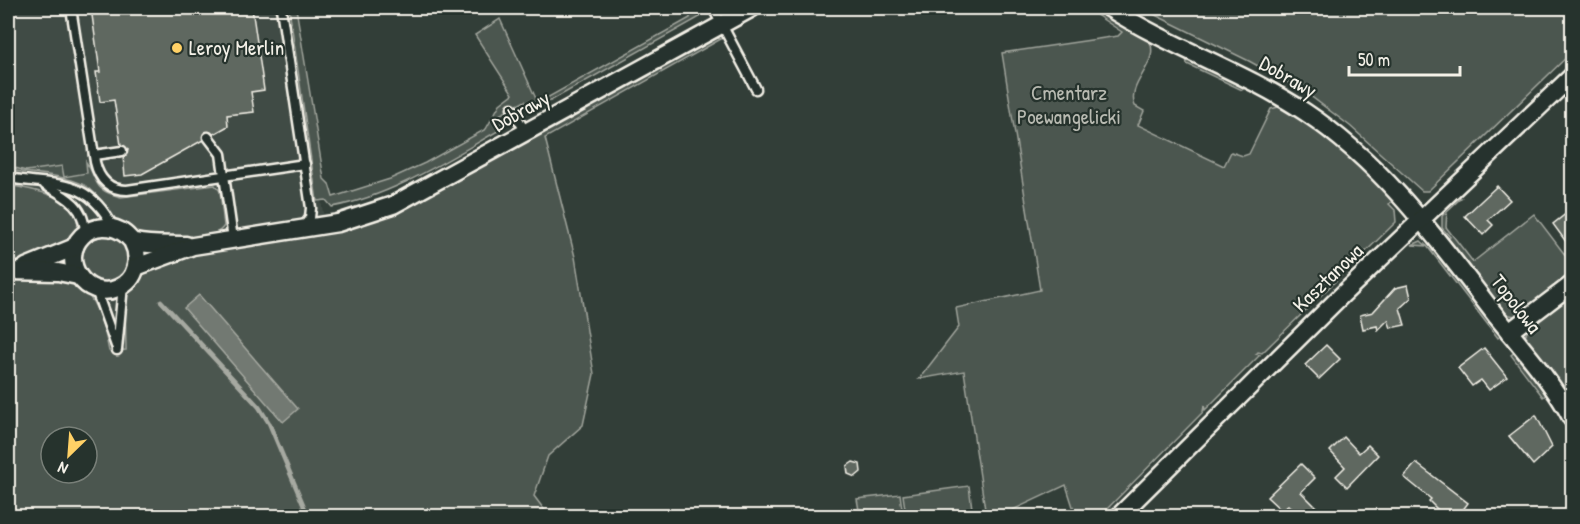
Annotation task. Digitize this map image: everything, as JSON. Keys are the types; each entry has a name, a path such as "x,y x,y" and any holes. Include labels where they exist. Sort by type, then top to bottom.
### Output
{"street":[{"name":"Dobrawy","path":"136,267 193,246 338,223 393,205 752,8"},
{"name":"Dobrawy","path":"1109,8 1262,86 1306,112 1371,166 1421,219"},
{"name":"Kasztanowa","path":"1119,516 1421,219 1572,76"},
{"name":"Topolowa","path":"1421,219 1509,332 1572,419"},
{"path":"14,270 80,240 98,227 113,228"},
{"name":"Dobrawy","path":"113,228 127,235 132,241 193,246"},
{"path":"80,240 73,265 78,276 96,290 113,290 123,285 136,267 137,254 132,241"},
{"path":"14,270 78,276"},
{"path":"1509,332 1572,284"}],"lane":[{"path":"71,8 94,154 100,178 109,186 121,190 305,164"},
{"path":"281,8 312,212 302,228"},
{"path":"713,8 756,88"},
{"path":"512,108 526,133"},
{"path":"208,137 221,154 234,239"},
{"path":"94,154 122,151"},
{"path":"8,178 71,186 84,191 101,208 113,228"},
{"path":"42,184 74,202 84,218 80,240"},
{"path":"96,290 117,350 123,285"}],"shaded area":[{"path":"8,8 292,8 328,246 125,321 126,350 109,352 8,294"},
{"path":"199,295 298,409 283,422 184,308"}],"green space":[{"path":"289,8 296,8 324,179 329,184 333,197 390,179 425,163 486,129 500,104 513,94 475,35 500,19 538,103 690,18 691,8 696,8 700,17 536,109 531,110 525,101 499,115 503,128 420,175 355,202 332,207 326,200 317,201"},
{"name":"Cmentarz Poewangelicki","path":"1086,8 1097,8 1147,37 1151,46 1151,55 1133,97 1135,106 1144,111 1138,125 1224,166 1231,152 1243,156 1249,154 1271,109 1282,106 1336,143 1394,199 1389,204 1395,210 1396,222 1262,353 1258,352 1256,354 1260,355 1205,410 1204,405 1203,412 1100,516 1076,516 1066,485 1000,516 986,516 964,371 919,379 959,327 956,308 1040,290 1002,53 1118,36 1122,32"},
{"path":"1141,8 1572,8 1572,52 1428,191 1422,191 1350,126 1305,92 1249,61"},
{"path":"713,37 721,39 545,138 575,257 594,374 583,425 548,456 534,496 549,516 8,516 8,280 51,278 79,287 97,310 109,351 126,350 125,299 143,272 190,255 322,235 395,211 460,178"},
{"path":"1186,57 1248,86 1242,90 1187,64"},
{"path":"86,162 100,188 121,197 215,185 220,191 224,226 215,233 196,237 152,238 124,226 111,214 94,192 84,185 56,176 8,170 8,166 26,171 62,166 64,177 87,173"},
{"path":"8,185 50,195 69,206 78,224 74,234 67,242 49,253 8,263"},
{"path":"1447,211 1446,227 1473,262 1534,214 1572,264 1572,275 1524,312 1515,316 1505,314 1446,240 1450,237 1442,228 1442,216"},
{"path":"105,236 121,243 128,259 121,275 105,282 89,275 82,259 89,243"},
{"path":"1421,241 1426,246 1412,245"},
{"path":"1428,248 1432,251 1436,249 1502,335 1498,338"},
{"path":"1572,292 1572,405 1524,337 1533,322"},
{"path":"1515,352 1547,394 1543,397 1511,355"},
{"path":"969,486 973,516 906,516 903,495"},
{"path":"900,494 903,516 860,516 857,499"}],"building":[{"name":"Leroy Merlin","path":"91,8 252,8 264,90 251,92 254,112 227,115 228,126 214,134 205,132 203,140 142,174 125,176 123,157 128,150 121,145 114,100 100,102 96,72 100,72"},
{"path":"1497,186 1510,200 1488,220 1493,225 1483,235 1465,216"},
{"path":"1572,209 1572,250 1553,224"},
{"path":"1408,285 1411,298 1400,308 1405,325 1391,328 1388,320 1378,330 1377,326 1363,329 1360,315 1373,312 1395,288"},
{"path":"1326,345 1340,359 1319,379 1305,365"},
{"path":"1484,348 1507,377 1489,390 1481,380 1472,386 1458,368"},
{"path":"1536,415 1552,447 1533,465 1509,436"},
{"path":"1344,437 1359,453 1368,445 1378,455 1347,487 1336,476 1345,467 1330,451"},
{"path":"853,462 860,464 861,472 855,477 848,474 847,466"},
{"path":"1416,463 1468,503 1462,515 1444,516 1429,501 1431,499 1404,477"},
{"path":"1301,464 1315,478 1301,492 1325,516 1300,516 1288,505 1282,511 1267,497"}],"waterway":[{"path":"161,301 259,407 269,423 308,516"}],"place":[{"name":"Leroy Merlin","path":"177,48"}]}
